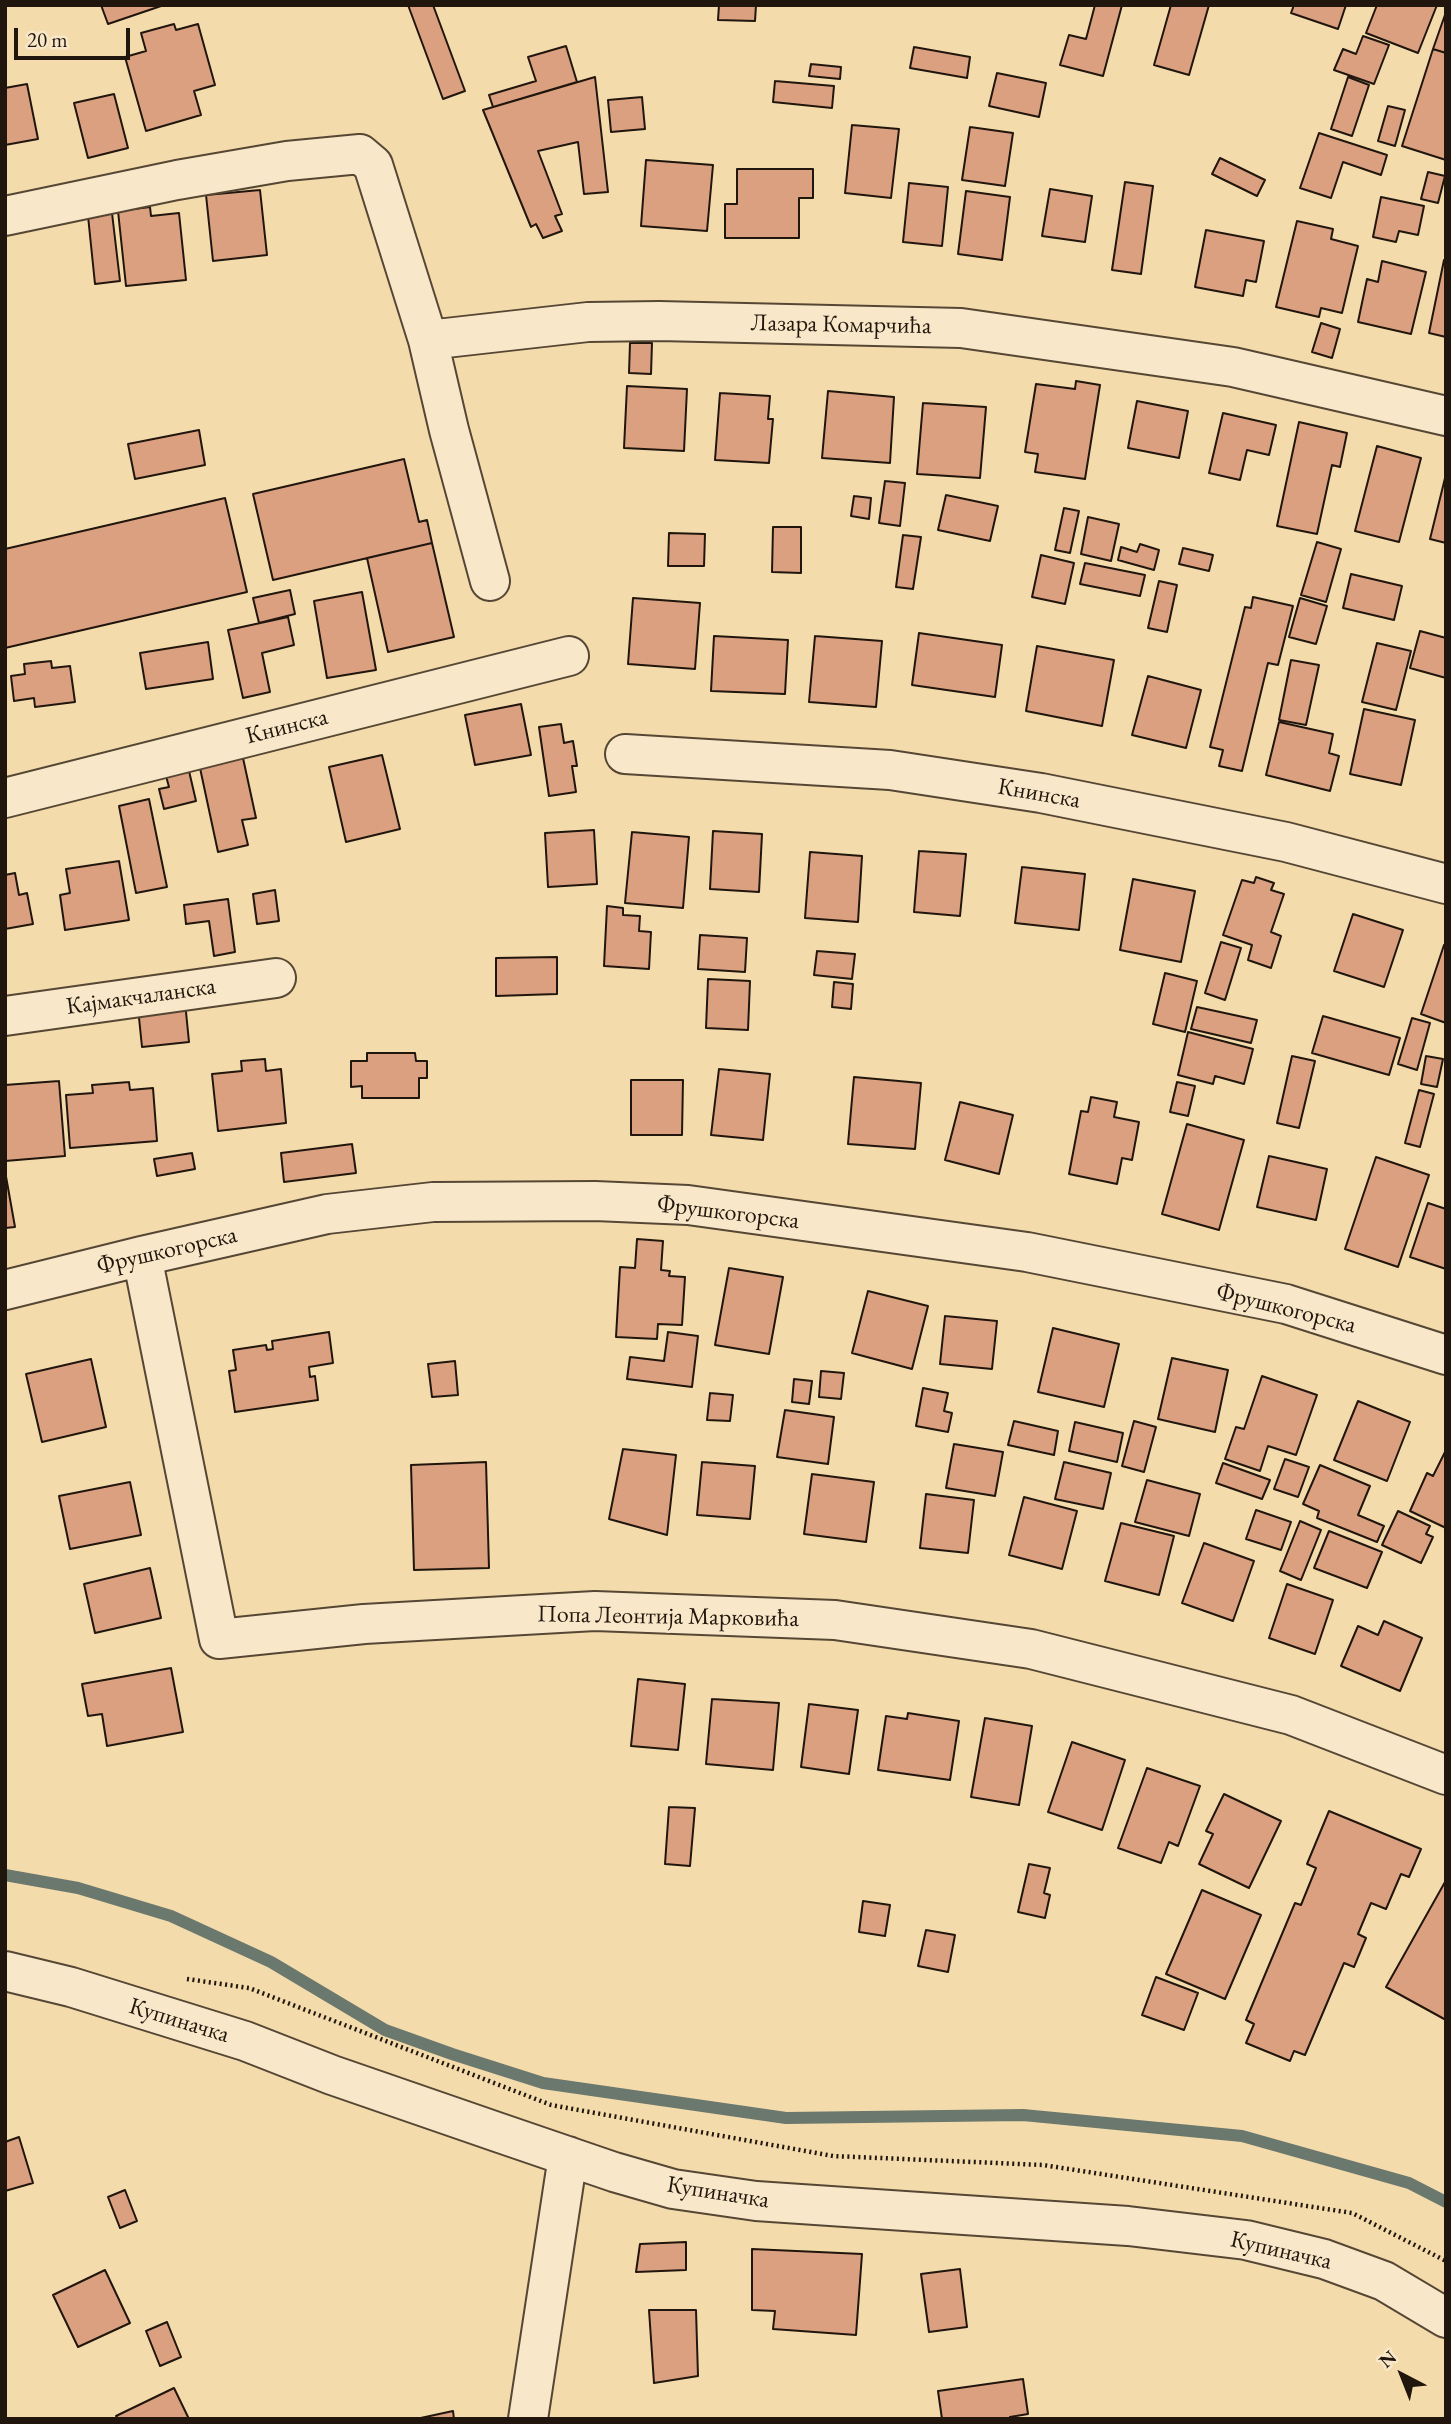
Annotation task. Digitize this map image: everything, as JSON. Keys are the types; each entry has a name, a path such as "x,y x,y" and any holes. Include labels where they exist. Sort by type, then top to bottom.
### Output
{"street":[{"path":"5,216 177,180 287,161 360,154 373,165 428,340 490,581"},
{"name":"Лазара Комарчића","path":"428,340 588,322 659,321 961,328 1233,367 1446,416"},
{"name":"Книнска","path":"5,799 569,656"},
{"name":"Книнска","path":"625,754 890,770 1041,793 1286,842 1446,884"},
{"name":"Кајмакчаланска","path":"5,1016 276,978"},
{"name":"Фрушкогорска","path":"5,1290 142,1255 327,1214 433,1202 595,1201 688,1205 1041,1255 1286,1304 1446,1355"},
{"name":"Попа Леонтија Марковића","path":"142,1255 219,1639 364,1624 595,1611 835,1620 1031,1649 1278,1712 1446,1775"},
{"name":"Купиначка","path":"5,1971 71,1987 245,2042 568,2157 673,2189 756,2201 1128,2226 1246,2240 1325,2259 1384,2281 1446,2319"},
{"path":"528,2419 568,2157"}],"path":[{"path":"181,1979 249,1988 551,2105 833,2156 1043,2165 1352,2213 1446,2262"}],"building":[{"path":"101,5 164,5 108,24"},
{"path":"408,5 433,5 465,91 443,99"},
{"path":"719,5 756,5 755,21 718,20"},
{"path":"1095,5 1122,5 1103,76 1060,65 1069,35 1086,39"},
{"path":"1171,5 1209,5 1189,75 1154,65"},
{"path":"1294,5 1346,5 1338,29 1291,13"},
{"path":"1377,5 1437,5 1418,53 1366,33"},
{"path":"1446,12 1446,53 1433,49"},
{"path":"174,24 176,30 198,24 215,85 194,91 201,115 146,131 125,57 146,51 141,33"},
{"path":"1363,36 1389,45 1374,84 1334,70 1343,49 1356,54"},
{"path":"566,46 577,82 493,107 489,95 536,81 528,57"},
{"path":"914,47 970,57 967,78 910,68"},
{"path":"1433,49 1446,53 1446,160 1402,146"},
{"path":"811,64 841,67 840,79 809,76"},
{"path":"997,73 1046,83 1039,117 989,106"},
{"path":"595,77 608,192 584,194 578,142 538,151 562,214 555,216 562,231 543,238 536,224 531,227 483,110"},
{"path":"1348,77 1369,85 1352,136 1331,129"},
{"path":"775,81 834,86 832,108 773,102"},
{"path":"27,84 38,139 5,145 5,88"},
{"path":"114,94 128,148 88,158 74,103"},
{"path":"642,97 645,129 611,132 608,100"},
{"path":"1388,106 1405,110 1395,146 1378,141"},
{"path":"852,125 899,129 891,198 845,193"},
{"path":"970,127 1013,133 1005,186 962,180"},
{"path":"1319,133 1387,155 1381,175 1343,162 1331,198 1300,188"},
{"path":"1220,158 1265,180 1257,196 1212,174"},
{"path":"646,160 713,165 707,231 641,226"},
{"path":"737,169 813,169 813,198 799,198 799,238 725,238 725,204 737,204"},
{"path":"1428,172 1445,176 1438,203 1421,199"},
{"path":"1125,182 1153,186 1141,274 1112,270"},
{"path":"909,183 948,187 942,246 903,242"},
{"path":"1050,189 1092,196 1085,242 1042,236"},
{"path":"260,190 267,255 213,261 206,195"},
{"path":"966,191 1010,197 1002,260 958,254"},
{"path":"1381,197 1424,206 1418,235 1399,231 1396,242 1373,237"},
{"path":"150,207 151,216 179,213 186,280 126,286 118,211"},
{"path":"112,213 120,281 95,284 88,216"},
{"path":"1297,221 1333,229 1331,239 1358,246 1342,313 1321,308 1319,317 1276,307"},
{"path":"1206,230 1264,241 1256,282 1246,280 1243,296 1195,287"},
{"path":"1444,260 1446,261 1446,337 1429,333"},
{"path":"1382,261 1426,272 1411,334 1358,322 1367,279 1378,282"},
{"path":"1321,323 1340,329 1332,358 1312,352"},
{"path":"630,343 652,343 651,374 629,373"},
{"path":"1076,381 1100,385 1085,479 1035,472 1038,454 1025,452 1036,384 1075,389"},
{"path":"627,386 687,389 684,451 624,448"},
{"path":"828,391 894,397 890,463 822,458"},
{"path":"720,393 770,396 768,419 773,419 769,463 715,460"},
{"path":"1137,401 1188,411 1179,458 1128,448"},
{"path":"923,403 986,407 980,478 917,474"},
{"path":"1223,413 1276,425 1269,455 1247,450 1240,480 1209,473"},
{"path":"1299,422 1347,433 1340,467 1332,465 1317,534 1277,526"},
{"path":"199,430 205,465 135,479 128,444"},
{"path":"1377,446 1421,458 1399,542 1355,531"},
{"path":"404,459 419,522 427,520 432,543 273,580 253,494"},
{"path":"1446,474 1446,543 1430,539"},
{"path":"885,481 905,483 900,526 879,523"},
{"path":"946,495 998,506 990,541 938,530"},
{"path":"854,496 871,498 869,519 851,516"},
{"path":"225,498 247,592 5,648 5,549"},
{"path":"1064,508 1079,511 1070,553 1055,550"},
{"path":"1088,517 1119,524 1111,561 1081,554"},
{"path":"773,527 801,527 801,573 772,572"},
{"path":"669,533 705,534 704,566 668,566"},
{"path":"903,535 921,537 913,589 896,587"},
{"path":"1317,542 1341,549 1326,602 1301,595"},
{"path":"432,543 454,637 388,652 367,558"},
{"path":"1140,544 1159,550 1154,570 1118,560 1121,547 1137,552"},
{"path":"1183,548 1213,555 1209,571 1179,564"},
{"path":"1041,555 1074,563 1065,604 1032,597"},
{"path":"1085,563 1145,575 1140,596 1080,584"},
{"path":"1351,574 1402,586 1394,620 1343,608"},
{"path":"1159,581 1177,585 1167,632 1148,628"},
{"path":"290,590 295,614 259,623 253,598"},
{"path":"362,592 376,670 327,678 314,601"},
{"path":"1253,597 1293,606 1278,665 1268,663 1242,771 1219,766 1223,750 1210,747 1245,607 1251,608"},
{"path":"633,598 700,603 695,669 628,664"},
{"path":"1300,598 1327,606 1316,644 1289,637"},
{"path":"288,617 294,645 262,653 270,692 243,698 228,630"},
{"path":"1420,631 1446,638 1446,678 1410,668"},
{"path":"919,633 1002,645 995,697 912,685"},
{"path":"714,636 788,640 785,694 711,691"},
{"path":"815,636 882,641 876,707 809,702"},
{"path":"208,642 213,679 146,689 140,653"},
{"path":"1377,643 1411,651 1396,710 1362,702"},
{"path":"1037,646 1114,660 1102,726 1026,711"},
{"path":"1291,660 1319,665 1306,725 1279,720"},
{"path":"51,661 52,668 70,666 75,702 35,707 34,698 14,701 11,676 25,674 24,664"},
{"path":"1148,676 1201,690 1186,748 1132,735"},
{"path":"521,704 531,755 475,765 465,715"},
{"path":"1364,709 1415,720 1401,785 1350,774"},
{"path":"1279,722 1333,734 1329,753 1339,756 1330,791 1266,775"},
{"path":"561,724 564,743 573,741 577,766 572,766 576,792 549,796 539,727"},
{"path":"382,755 400,829 346,842 329,767"},
{"path":"243,758 256,818 242,820 248,845 218,852 200,768"},
{"path":"189,771 196,801 164,809 159,789 169,787 166,776"},
{"path":"149,799 167,887 136,893 119,806"},
{"path":"594,830 597,884 548,887 545,833"},
{"path":"713,831 762,834 759,892 710,889"},
{"path":"632,832 689,837 683,908 625,903"},
{"path":"919,851 966,854 960,916 914,912"},
{"path":"810,852 862,856 858,922 805,918"},
{"path":"119,861 129,920 65,930 60,895 70,893 66,869"},
{"path":"1022,867 1085,874 1079,930 1015,923"},
{"path":"15,873 19,895 27,893 33,924 5,929 5,875"},
{"path":"1256,877 1274,883 1271,890 1284,894 1271,932 1281,936 1271,968 1248,960 1252,945 1223,935 1242,880 1254,883"},
{"path":"1133,879 1195,891 1181,962 1120,950"},
{"path":"275,890 279,921 257,924 253,894"},
{"path":"228,899 235,952 214,956 209,921 186,924 184,905"},
{"path":"607,906 623,908 623,915 640,916 639,931 651,932 649,969 604,966"},
{"path":"1353,914 1403,930 1384,987 1334,971"},
{"path":"700,935 747,938 745,972 698,969"},
{"path":"1221,942 1241,948 1225,1000 1205,993"},
{"path":"1446,945 1446,1023 1421,1014"},
{"path":"817,951 855,954 852,979 814,975"},
{"path":"557,957 557,994 496,996 496,958"},
{"path":"1165,973 1197,981 1185,1032 1153,1024"},
{"path":"708,979 750,981 748,1030 706,1028"},
{"path":"834,982 853,984 851,1009 832,1007"},
{"path":"185,1002 189,1042 142,1047 138,1008"},
{"path":"1197,1007 1257,1020 1251,1043 1191,1029"},
{"path":"1323,1016 1400,1038 1389,1075 1312,1053"},
{"path":"1412,1018 1430,1023 1417,1070 1398,1064"},
{"path":"1188,1032 1253,1049 1244,1084 1215,1076 1213,1084 1178,1075"},
{"path":"367,1053 415,1053 416,1061 427,1061 427,1078 419,1078 419,1098 362,1098 362,1086 351,1087 351,1061 367,1061"},
{"path":"1292,1056 1315,1061 1299,1128 1277,1123"},
{"path":"1426,1056 1443,1059 1437,1087 1421,1084"},
{"path":"265,1059 266,1071 281,1069 286,1123 218,1131 212,1074 242,1071 241,1061"},
{"path":"719,1069 770,1074 763,1140 711,1135"},
{"path":"854,1077 921,1083 915,1149 848,1144"},
{"path":"631,1080 683,1080 682,1135 631,1135"},
{"path":"59,1081 65,1156 5,1161 5,1085"},
{"path":"129,1082 130,1090 153,1088 157,1141 70,1148 66,1095 93,1093 92,1085"},
{"path":"1177,1082 1195,1086 1188,1116 1170,1112"},
{"path":"1419,1090 1434,1094 1420,1147 1405,1143"},
{"path":"1091,1097 1117,1102 1114,1117 1139,1122 1132,1160 1122,1158 1117,1184 1069,1174 1081,1111 1088,1112"},
{"path":"960,1102 1013,1115 999,1174 945,1160"},
{"path":"1187,1124 1244,1140 1219,1230 1162,1214"},
{"path":"352,1144 356,1173 284,1182 281,1153"},
{"path":"192,1153 195,1169 157,1176 154,1159"},
{"path":"1269,1156 1327,1169 1316,1220 1257,1207"},
{"path":"1376,1157 1429,1175 1398,1267 1345,1249"},
{"path":"5,1171 15,1227 5,1228"},
{"path":"1428,1203 1446,1209 1446,1269 1410,1257"},
{"path":"637,1239 663,1241 661,1270 670,1271 669,1276 685,1277 682,1325 658,1324 657,1339 616,1337 620,1267 635,1268"},
{"path":"729,1268 783,1277 769,1354 715,1345"},
{"path":"868,1291 928,1306 912,1369 852,1353"},
{"path":"945,1316 997,1321 992,1369 940,1364"},
{"path":"1053,1328 1119,1344 1104,1407 1038,1392"},
{"path":"329,1332 333,1363 309,1367 310,1377 315,1376 318,1400 235,1412 229,1371 236,1370 233,1350 266,1345 267,1350 273,1349 272,1341"},
{"path":"668,1332 698,1336 692,1387 627,1379 630,1357 664,1361"},
{"path":"1172,1358 1228,1370 1215,1432 1158,1419"},
{"path":"91,1359 106,1427 42,1442 26,1374"},
{"path":"455,1361 458,1395 432,1397 428,1364"},
{"path":"821,1371 844,1373 841,1399 819,1397"},
{"path":"1262,1376 1317,1395 1296,1455 1268,1446 1260,1471 1225,1459 1236,1427 1244,1429"},
{"path":"794,1379 812,1381 809,1404 792,1402"},
{"path":"923,1388 948,1393 944,1411 952,1413 948,1432 916,1426"},
{"path":"710,1393 733,1395 730,1421 707,1420"},
{"path":"1358,1401 1410,1422 1387,1481 1334,1460"},
{"path":"785,1410 834,1417 828,1464 777,1457"},
{"path":"1014,1421 1058,1431 1054,1455 1008,1445"},
{"path":"1134,1421 1156,1427 1144,1472 1122,1466"},
{"path":"1075,1422 1123,1433 1117,1462 1069,1451"},
{"path":"954,1444 1003,1452 995,1496 946,1488"},
{"path":"623,1449 676,1455 667,1535 609,1519"},
{"path":"1446,1450 1446,1528 1410,1511 1427,1473 1433,1476"},
{"path":"1285,1459 1309,1467 1298,1497 1274,1489"},
{"path":"486,1462 489,1568 414,1570 411,1465"},
{"path":"702,1462 755,1466 750,1519 697,1515"},
{"path":"1064,1462 1111,1473 1103,1509 1055,1499"},
{"path":"1223,1463 1270,1480 1262,1499 1216,1483"},
{"path":"1320,1465 1370,1486 1358,1515 1384,1526 1377,1542 1317,1518 1319,1511 1303,1504"},
{"path":"812,1474 874,1482 866,1542 804,1534"},
{"path":"1147,1480 1200,1494 1189,1536 1135,1522"},
{"path":"130,1482 141,1535 70,1549 59,1496"},
{"path":"926,1494 974,1500 968,1553 920,1548"},
{"path":"1024,1497 1077,1511 1062,1569 1009,1555"},
{"path":"1256,1510 1291,1522 1281,1550 1246,1539"},
{"path":"1398,1511 1430,1526 1426,1534 1433,1537 1421,1563 1382,1545"},
{"path":"1300,1521 1321,1530 1301,1580 1280,1571"},
{"path":"1121,1523 1174,1536 1159,1595 1105,1581"},
{"path":"1329,1531 1382,1552 1367,1588 1314,1568"},
{"path":"1204,1543 1254,1561 1233,1621 1182,1603"},
{"path":"150,1568 161,1618 95,1633 84,1584"},
{"path":"1287,1584 1333,1600 1315,1654 1269,1638"},
{"path":"1384,1621 1422,1638 1400,1691 1341,1666 1358,1626 1378,1635"},
{"path":"171,1668 183,1732 107,1746 102,1714 88,1716 82,1684"},
{"path":"638,1679 685,1684 678,1750 631,1746"},
{"path":"712,1699 779,1703 773,1770 706,1764"},
{"path":"809,1704 858,1710 849,1774 801,1767"},
{"path":"908,1713 959,1721 950,1780 878,1770 886,1716 907,1719"},
{"path":"985,1718 1032,1726 1019,1805 971,1797"},
{"path":"1072,1742 1125,1760 1102,1830 1048,1812"},
{"path":"1147,1768 1200,1786 1178,1846 1169,1842 1161,1863 1118,1848"},
{"path":"1224,1794 1281,1821 1249,1888 1199,1864 1213,1834 1206,1831"},
{"path":"669,1807 695,1808 690,1866 665,1864"},
{"path":"1329,1811 1421,1849 1409,1877 1401,1874 1386,1909 1371,1903 1358,1934 1366,1938 1354,1967 1344,1963 1305,2055 1294,2051 1290,2061 1246,2043 1254,2024 1246,2020 1295,1903 1301,1905 1316,1868 1307,1864"},
{"path":"1029,1864 1050,1868 1044,1893 1050,1895 1045,1918 1018,1912"},
{"path":"1446,1883 1446,2020 1386,1987"},
{"path":"1202,1890 1261,1915 1225,1999 1166,1974"},
{"path":"863,1901 890,1905 885,1936 859,1932"},
{"path":"926,1930 955,1935 948,1972 918,1966"},
{"path":"1156,1977 1198,1993 1184,2030 1142,2015"},
{"path":"19,2137 33,2183 5,2191 5,2142"},
{"path":"125,2190 137,2221 120,2228 108,2197"},
{"path":"686,2242 686,2270 636,2272 640,2244"},
{"path":"752,2249 862,2254 856,2335 773,2329 775,2311 752,2310"},
{"path":"960,2269 967,2327 929,2332 921,2274"},
{"path":"105,2270 130,2323 78,2347 53,2295"},
{"path":"649,2310 696,2310 698,2376 654,2383"},
{"path":"167,2322 181,2357 160,2366 146,2331"},
{"path":"1023,2379 1028,2414 1010,2419 942,2419 938,2391"},
{"path":"174,2388 189,2419 118,2419 116,2416"},
{"path":"453,2411 454,2419 416,2419"}],"waterway":[{"path":"5,1875 78,1888 171,1916 271,1962 385,2030 543,2083 786,2118 1023,2115 1242,2136 1409,2183 1446,2202"}]}
